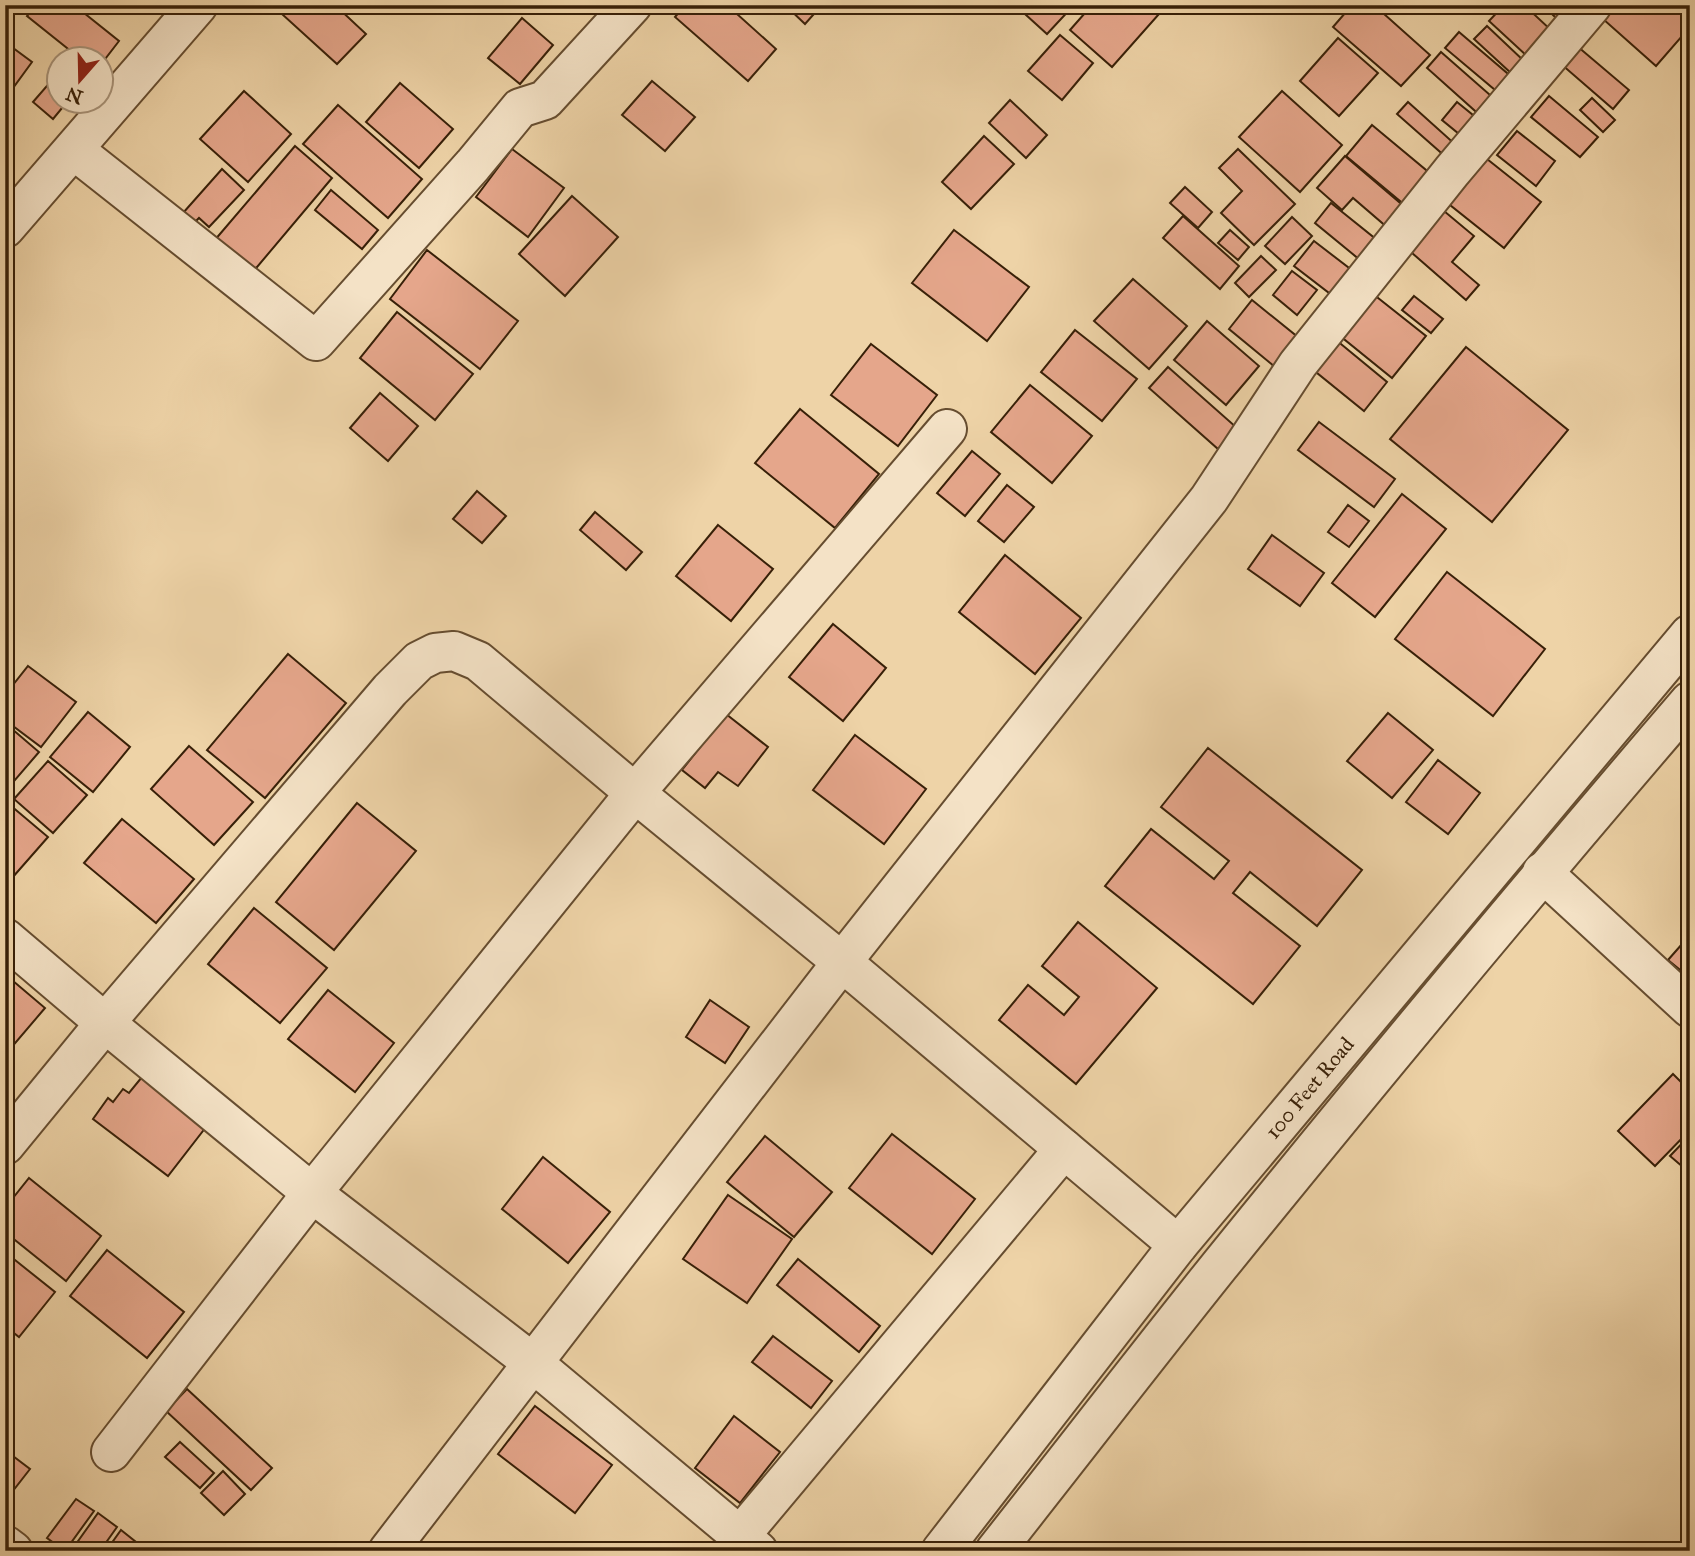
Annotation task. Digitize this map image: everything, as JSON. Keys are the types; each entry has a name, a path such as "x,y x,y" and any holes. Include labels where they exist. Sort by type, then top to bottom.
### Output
{"street":[{"path":"5,228 198,5"},
{"path":"74,150 316,341 473,165 520,108 545,100 632,5"},
{"path":"388,1551 842,962 1209,499 1298,364 1452,171 1592,5"},
{"path":"111,1452 312,1193 635,793 947,429"},
{"name":"100 Feet Road","path":"941,1551 1178,1245 1690,634"},
{"path":"5,1145 105,1023 390,690 419,661 435,653 454,651 478,661 1178,1245"},
{"name":"100 Feet Road","path":"995,1551 1219,1266 1542,873 1690,701"},
{"path":"1542,873 1690,1008"},
{"path":"5,938 312,1193 533,1363 749,1543 1064,1149"},
{"path":"5,1545 13,1551"}],"building":[{"path":"36,5 74,5 119,41 115,46 64,46 27,16"},
{"path":"292,5 335,5 366,34 337,64 283,15"},
{"path":"685,5 727,5 776,49 748,81 675,17"},
{"path":"785,5 822,5 805,24"},
{"path":"1015,5 1074,5 1047,34"},
{"path":"1092,5 1167,5 1112,67 1070,30"},
{"path":"1352,5 1374,5 1430,55 1401,86 1333,27"},
{"path":"1504,5 1524,5 1552,31 1528,57 1489,21"},
{"path":"1543,5 1576,5 1560,22"},
{"path":"1615,5 1690,5 1690,27 1656,66 1603,19"},
{"path":"522,18 553,45 520,84 488,58"},
{"path":"1487,26 1524,61 1512,74 1474,39"},
{"path":"1459,32 1514,79 1501,95 1445,48"},
{"path":"1060,35 1093,63 1062,100 1028,71"},
{"path":"1338,38 1378,73 1339,116 1300,81"},
{"path":"5,42 32,62 13,88 5,82"},
{"path":"1577,46 1629,90 1613,109 1561,64"},
{"path":"1441,52 1498,102 1483,118 1427,68"},
{"path":"652,81 695,117 665,151 622,115"},
{"path":"400,83 453,129 419,168 366,122"},
{"path":"46,87 46,113 33,102"},
{"path":"244,91 291,134 248,182 200,139"},
{"path":"1282,91 1342,145 1300,192 1239,137"},
{"path":"1549,96 1598,137 1580,157 1531,117"},
{"path":"1592,98 1615,120 1603,132 1580,110"},
{"path":"1010,100 1047,135 1026,158 989,123"},
{"path":"1408,102 1457,146 1447,158 1397,114"},
{"path":"1457,102 1479,120 1464,138 1442,120"},
{"path":"338,105 422,179 388,218 303,144"},
{"path":"1372,125 1432,175 1406,206 1346,156"},
{"path":"1517,131 1555,161 1536,186 1497,155"},
{"path":"984,136 1014,164 971,209 942,182"},
{"path":"295,146 332,178 252,273 214,241"},
{"path":"512,149 564,188 528,237 476,197"},
{"path":"1238,149 1295,204 1254,245 1221,213 1242,191 1219,168"},
{"path":"1482,155 1541,202 1504,248 1445,201"},
{"path":"1345,156 1406,208 1388,228 1353,198 1342,210 1317,188"},
{"path":"222,169 244,190 209,227 199,218 194,223 183,213"},
{"path":"1185,187 1212,212 1198,228 1170,203"},
{"path":"331,190 378,230 362,249 315,210"},
{"path":"572,196 618,237 565,296 519,254"},
{"path":"1331,203 1377,240 1360,260 1315,223"},
{"path":"1438,206 1474,236 1452,262 1479,285 1466,300 1404,246"},
{"path":"1183,216 1239,266 1220,289 1163,238"},
{"path":"1292,217 1312,236 1285,264 1265,246"},
{"path":"954,230 1029,287 987,341 912,283"},
{"path":"1230,230 1249,247 1238,260 1218,243"},
{"path":"1314,241 1353,271 1333,296 1294,266"},
{"path":"427,250 518,321 480,369 390,299"},
{"path":"1261,256 1276,270 1249,297 1235,283"},
{"path":"1292,271 1317,290 1297,315 1273,295"},
{"path":"1133,279 1187,326 1149,369 1094,321"},
{"path":"1368,290 1426,336 1392,378 1334,331"},
{"path":"1414,296 1443,319 1431,333 1402,310"},
{"path":"1252,300 1299,338 1275,367 1229,329"},
{"path":"397,312 473,374 435,420 360,358"},
{"path":"1207,321 1259,366 1226,405 1174,360"},
{"path":"1075,330 1137,379 1102,421 1041,372"},
{"path":"1330,335 1387,382 1364,411 1306,364"},
{"path":"871,344 937,395 898,446 831,395"},
{"path":"1466,347 1568,430 1492,522 1390,439"},
{"path":"1168,367 1237,428 1218,449 1149,388"},
{"path":"1030,385 1092,436 1052,483 991,432"},
{"path":"380,393 418,426 388,461 350,428"},
{"path":"800,409 879,474 835,528 755,463"},
{"path":"1319,422 1395,479 1374,507 1298,450"},
{"path":"972,451 1000,474 965,516 937,493"},
{"path":"1007,485 1034,507 1004,542 978,521"},
{"path":"477,491 506,516 482,543 453,519"},
{"path":"1402,494 1446,529 1375,617 1332,583"},
{"path":"1348,505 1369,521 1349,547 1328,532"},
{"path":"595,512 642,552 626,570 580,530"},
{"path":"718,525 773,569 731,621 676,576"},
{"path":"1272,535 1324,573 1300,606 1248,569"},
{"path":"1005,555 1081,618 1035,674 959,612"},
{"path":"1447,572 1545,649 1493,716 1395,639"},
{"path":"833,624 886,668 843,721 789,677"},
{"path":"288,654 346,703 265,798 207,750"},
{"path":"28,666 76,702 41,747 5,720 5,695"},
{"path":"88,712 130,747 93,792 50,757"},
{"path":"1388,713 1433,750 1392,798 1347,761"},
{"path":"726,714 768,747 738,786 718,772 705,788 682,770"},
{"path":"5,723 39,752 9,787 5,784"},
{"path":"855,735 926,789 884,844 813,790"},
{"path":"189,746 253,802 214,845 151,789"},
{"path":"1208,748 1362,870 1317,926 1250,872 1233,893 1300,946 1253,1004 1105,886 1151,829 1214,879 1229,861 1161,807"},
{"path":"1438,760 1480,793 1448,834 1406,802"},
{"path":"48,761 87,795 53,833 14,799"},
{"path":"357,803 416,851 334,950 276,902"},
{"path":"10,805 48,837 5,886 5,810"},
{"path":"122,819 194,879 156,923 84,863"},
{"path":"254,908 327,968 280,1023 208,964"},
{"path":"1078,922 1157,988 1076,1084 999,1020 1028,985 1064,1015 1079,997 1042,966"},
{"path":"1690,935 1690,978 1668,960"},
{"path":"5,976 45,1008 5,1055"},
{"path":"328,990 394,1043 355,1092 288,1039"},
{"path":"710,1000 749,1027 725,1063 686,1037"},
{"path":"1673,1074 1690,1091 1690,1130 1655,1166 1618,1131"},
{"path":"142,1077 206,1127 168,1176 93,1119 108,1098 113,1102 123,1089 129,1093"},
{"path":"892,1134 975,1199 932,1254 849,1188"},
{"path":"1690,1135 1690,1173 1670,1156"},
{"path":"765,1136 832,1192 794,1237 727,1182"},
{"path":"543,1157 610,1212 568,1263 502,1209"},
{"path":"29,1178 101,1236 66,1281 5,1232 5,1208"},
{"path":"728,1195 792,1239 747,1303 683,1259"},
{"path":"107,1250 184,1312 147,1358 70,1296"},
{"path":"5,1252 55,1292 19,1337 5,1326"},
{"path":"798,1259 880,1326 859,1352 777,1285"},
{"path":"773,1336 832,1381 811,1408 752,1362"},
{"path":"187,1389 272,1468 251,1490 166,1411"},
{"path":"535,1406 612,1465 575,1513 498,1454"},
{"path":"734,1416 780,1452 740,1503 695,1468"},
{"path":"180,1442 214,1473 200,1488 165,1457"},
{"path":"5,1450 30,1469 5,1501"},
{"path":"223,1471 245,1494 224,1515 201,1493"},
{"path":"76,1499 94,1511 65,1551 47,1538"},
{"path":"98,1513 117,1527 100,1551 71,1551"},
{"path":"121,1530 136,1542 129,1551 106,1551"}]}
